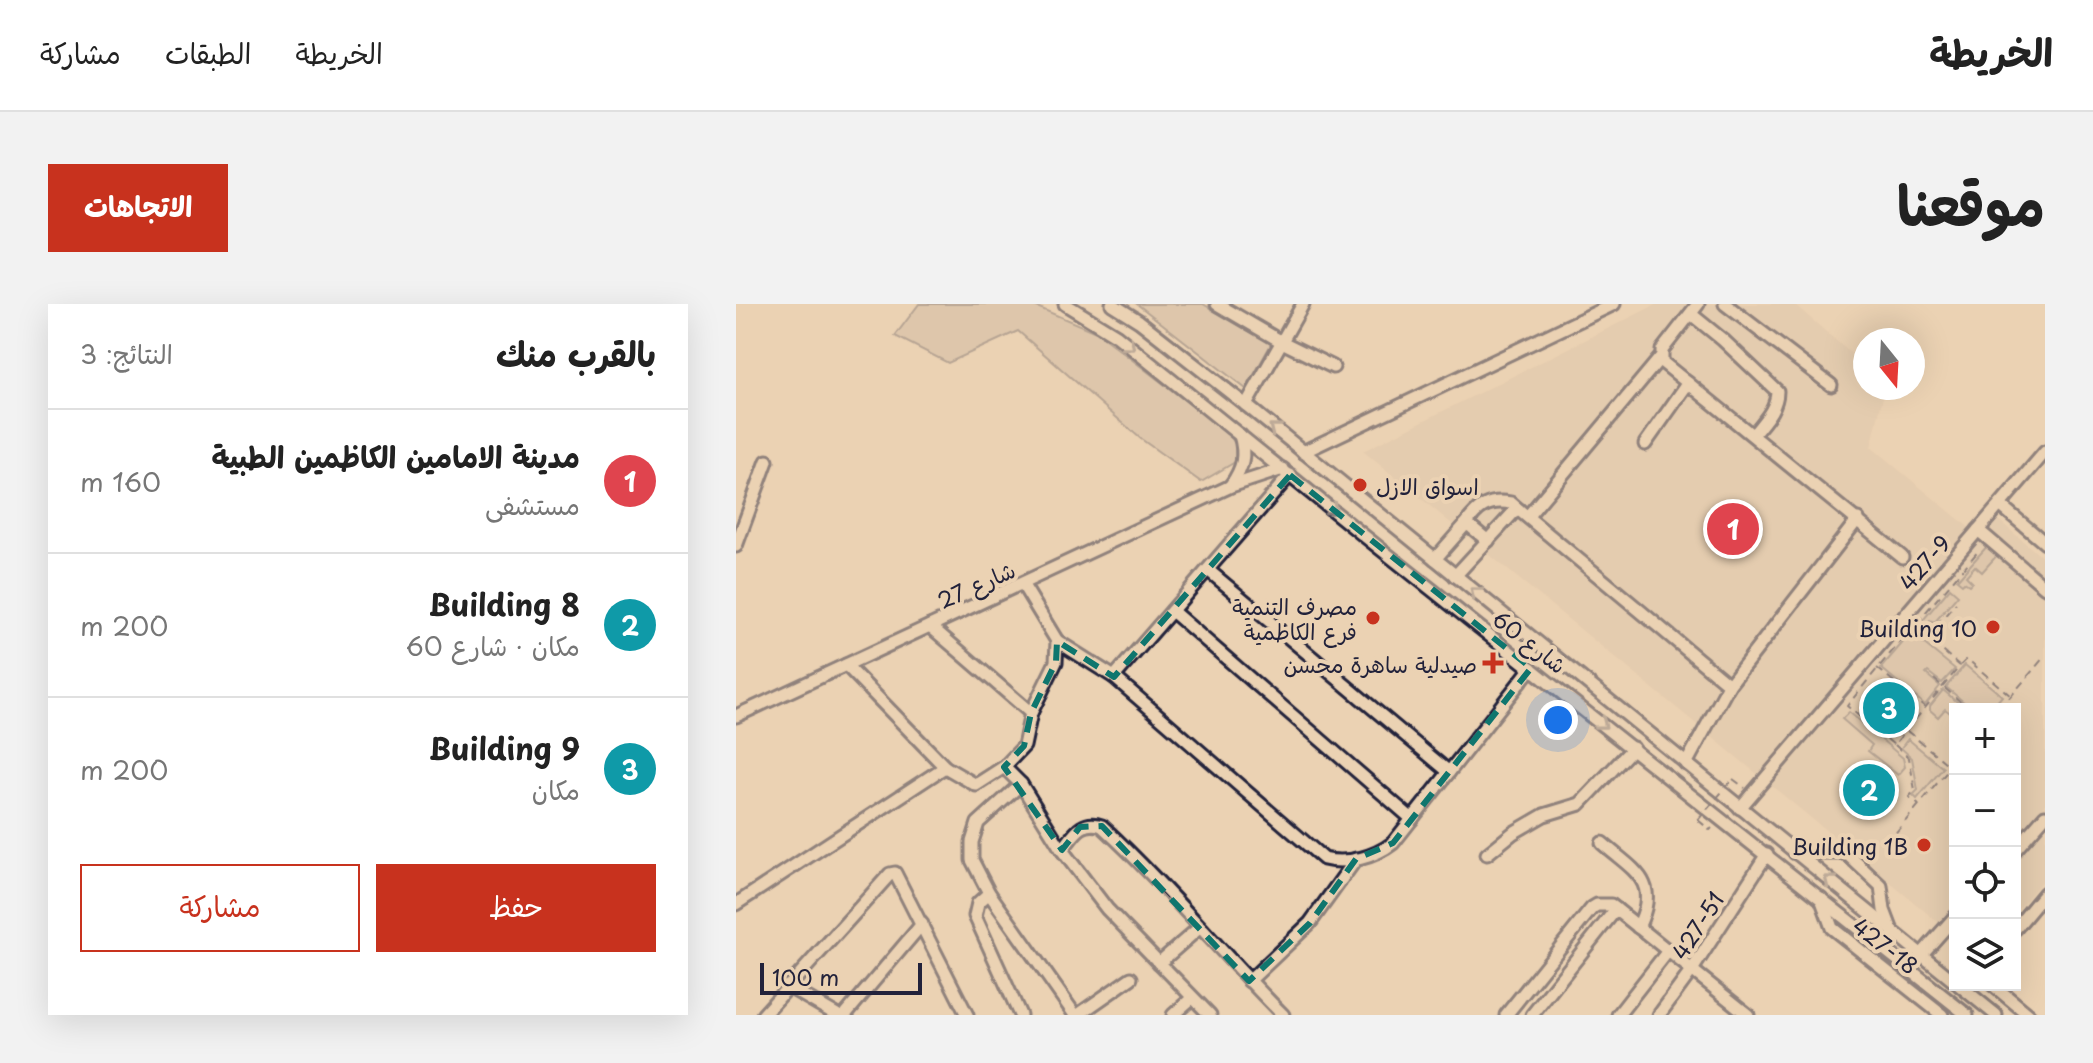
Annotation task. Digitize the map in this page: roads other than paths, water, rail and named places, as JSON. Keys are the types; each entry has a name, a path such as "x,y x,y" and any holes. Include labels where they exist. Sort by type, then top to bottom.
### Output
{"street":[{"name":"شارع 60","path":"1065,304 1117,336 1967,1015"},
{"name":"شارع 60","path":"1112,304 1139,321 1246,405 1949,976"},
{"path":"1217,304 1333,367"},
{"path":"1246,405 1303,304"},
{"path":"1303,452 1614,304"},
{"path":"1725,304 1831,385"},
{"path":"1455,576 1513,513 1523,513 1660,358 1662,350 1695,309 1777,391 1772,411 1753,435"},
{"path":"1660,358 1902,557"},
{"path":"1645,444 1688,383"},
{"path":"1231,486 1243,463 1244,449 1240,435"},
{"name":"427-9","path":"1740,808 2045,452"},
{"path":"736,546 767,461"},
{"path":"1114,677 1208,570 1286,472"},
{"name":"شارع 27","path":"736,716 1231,486 1286,472"},
{"path":"1435,559 1482,506 1488,502 1511,503 1729,685"},
{"path":"2000,505 2045,543"},
{"path":"1686,764 1729,685 1858,519"},
{"path":"1465,525 1488,541"},
{"path":"1978,530 2045,587"},
{"path":"1208,570 1449,772"},
{"path":"1023,585 1057,641 1114,677 1324,859 1356,859 1385,850 1531,668"},
{"path":"1172,611 1412,819"},
{"path":"930,626 1031,713"},
{"path":"846,665 945,767 976,785 1004,767 1024,746 1031,713 1056,662 1057,641"},
{"path":"1487,854 1513,833 1544,815 1580,804 1633,748"},
{"path":"736,904 945,767"},
{"path":"1004,767 1021,784 1062,850 1107,909 1210,1015"},
{"path":"1021,784 978,823 972,842 972,860 989,893 1077,1015 1131,978"},
{"path":"2018,847 2045,816"},
{"path":"1062,850 1080,827 1093,823 1102,826 1149,869 1199,928 1283,1015"},
{"path":"1602,843 1641,878 1645,886 1648,901 1638,927"},
{"path":"1795,853 1846,853 1881,886 1884,910 1893,932"},
{"name":"427-51","path":"1659,1015 1767,854"},
{"path":"1249,981 1310,923 1356,859"},
{"path":"763,1015 890,874 895,873 967,1015"},
{"path":"989,893 978,903 975,916 1020,1015"},
{"path":"2021,922 2045,893"},
{"name":"427-18","path":"1820,897 1832,928 1942,1015"},
{"path":"1506,1015 1592,908 1605,904 1616,909 1748,1015"},
{"path":"1532,1015 1616,909"},
{"path":"1921,955 1953,919"},
{"path":"845,1015 922,924"},
{"path":"1159,963 1199,928"},
{"path":"1618,1015 1668,951"},
{"path":"787,986 837,1015"},
{"name":"شارع 60","path":"1968,991 1996,1015"},
{"path":"2000,991 2029,1015"},
{"path":"1173,1015 1192,998"}],"place":[{"name":"اسواق الازل","path":"1360,485"},
{"name":"مدينة الامامين الكاظمين الطبية","path":"1733,529"},
{"name":"مصرف التنمية فرع الكاظمية","path":"1373,618"},
{"name":"Building 10","path":"1993,627"},
{"name":"صيدلية ساهرة محسن","path":"1493,663"},
{"name":"Building 9","path":"1889,708"},
{"name":"Building 8","path":"1869,790"},
{"name":"Building 1B","path":"1924,845"}]}
